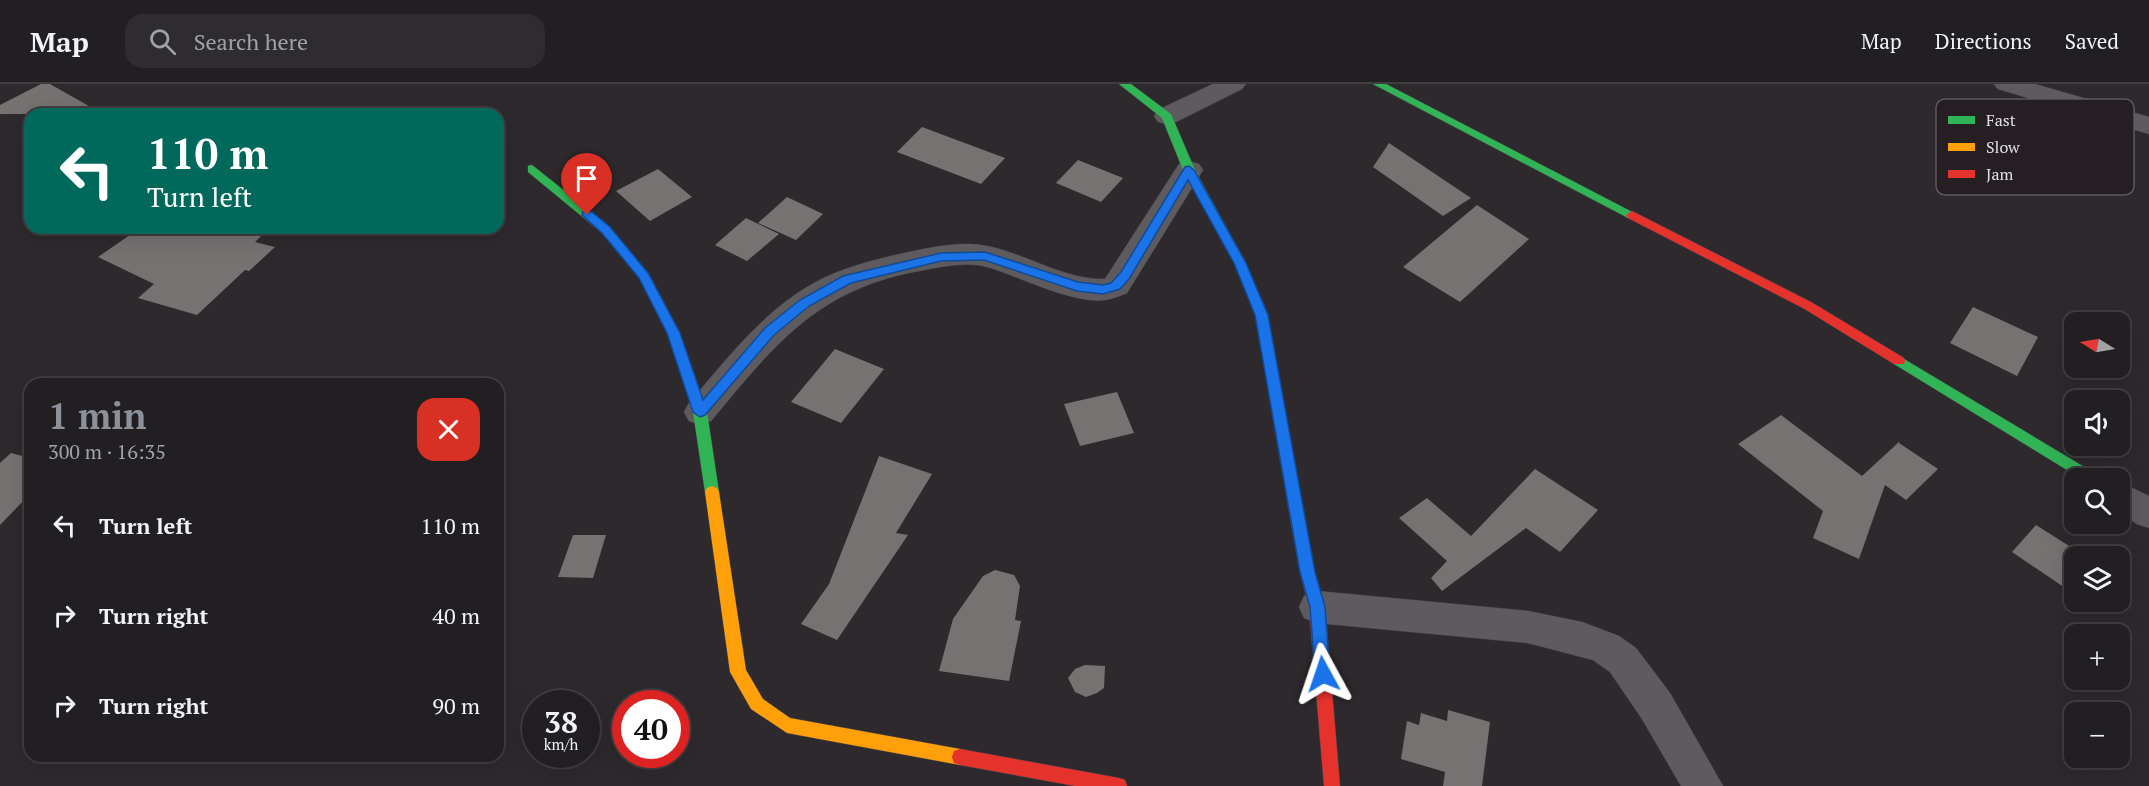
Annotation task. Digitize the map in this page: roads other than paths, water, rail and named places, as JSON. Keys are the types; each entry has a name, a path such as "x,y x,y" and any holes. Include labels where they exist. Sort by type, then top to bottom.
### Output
{"street":[{"path":"1124,84 1167,116 1189,170 1240,263 1262,315 1308,572 1317,607 1332,786"},
{"path":"1167,116 1233,84"},
{"path":"1378,84 1807,305 2075,468"},
{"path":"2007,84 2058,99"},
{"path":"2134,122 2149,126"},
{"path":"532,169 606,230 644,276 674,333 700,412 738,672 757,704 787,725 1119,786"},
{"path":"700,412 769,332 804,303 847,279 941,257 985,256 1077,286 1103,289 1116,286 1125,276 1189,170"},
{"path":"2130,502 2149,514"},
{"path":"1317,607 1528,627 1582,639 1606,648 1623,660 1656,706 1703,786"}]}
